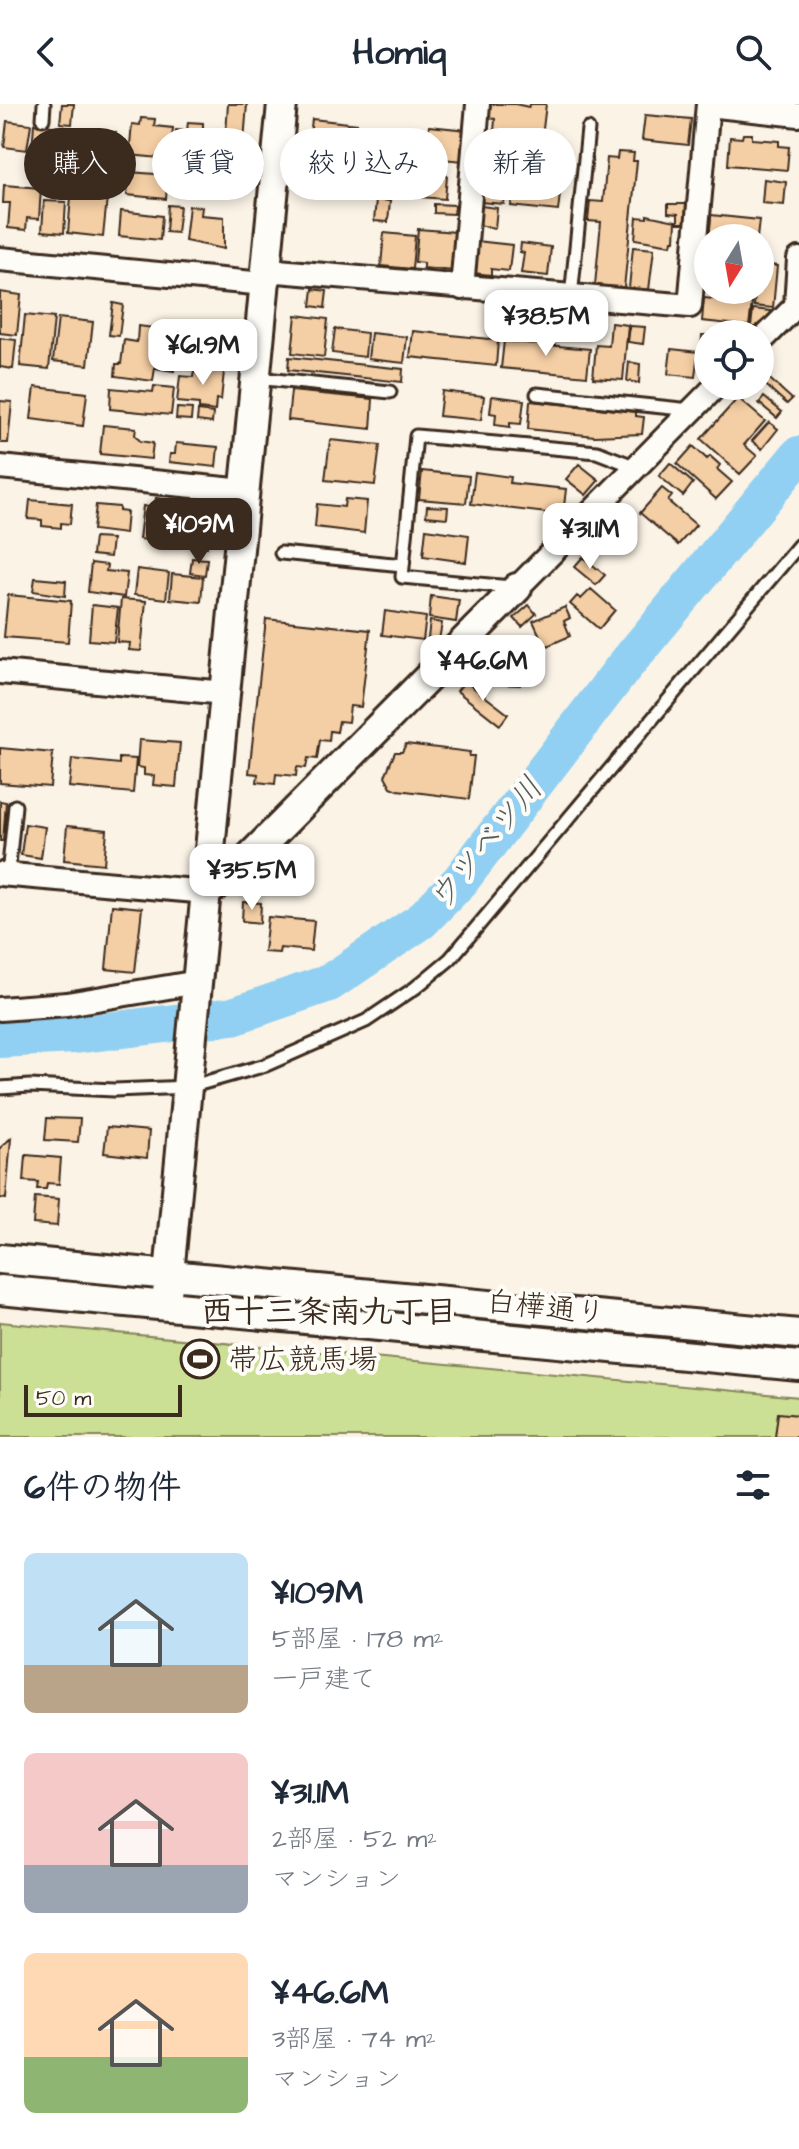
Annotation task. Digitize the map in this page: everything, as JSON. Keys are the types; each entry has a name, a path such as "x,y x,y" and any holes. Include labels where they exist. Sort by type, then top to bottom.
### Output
{"street":[{"path":"166,1305 282,104"},
{"path":"462,288 478,104"},
{"path":"0,259 462,288 690,306 708,105 799,115"},
{"path":"774,328 798,304 799,259"},
{"path":"4,874 207,892 238,869 703,400"},
{"path":"0,467 245,491"},
{"path":"0,672 225,693"},
{"path":"0,1009 197,994"},
{"name":"白樺通り","path":"0,1259 799,1334"},
{"name":"白樺通り","path":"0,1290 799,1366"}],"lane":[{"path":"43,119 44,104"},
{"path":"571,297 588,129"},
{"path":"256,378 390,392"},
{"path":"537,394 693,410"},
{"path":"517,588 402,577 416,436 597,452 636,467"},
{"path":"0,1088 30,1086 114,1090 266,1065 366,1021 415,988 450,959 799,545"},
{"path":"281,553 403,565"},
{"path":"4,874 15,806"}],"green space":[{"name":"帯広競馬場","path":"0,1322 799,1397 799,1437 0,1437"}],"building":[{"path":"62,104 74,104 72,124 60,123"},
{"path":"228,104 247,104 245,128 226,128"},
{"path":"487,104 529,107 530,104 546,104 543,128 494,128 495,119 486,118"},
{"path":"645,115 691,119 688,145 642,140"},
{"path":"141,118 155,119 154,126 173,128 152,128 152,157 136,156 136,128 132,128 132,124 140,125"},
{"path":"312,119 357,124 357,128 311,128"},
{"path":"7,121 31,124 30,128 24,128 24,150 4,147"},
{"path":"188,122 203,123 203,128 187,128"},
{"path":"34,124 70,128 34,128"},
{"path":"448,128 464,130 464,161 448,160"},
{"path":"743,134 752,134 752,139 779,141 779,146 789,147 787,170 728,165 730,137 742,138"},
{"path":"618,152 634,153 633,161 637,161 624,288 595,285 601,222 588,221 590,201 603,202 607,158 617,159"},
{"path":"136,173 152,174 152,198 136,196"},
{"path":"764,179 786,182 784,205 762,203"},
{"path":"4,185 24,187 24,200 40,200 39,219 27,218 26,230 8,228 10,203 3,203"},
{"path":"71,200 107,200 103,237 68,233"},
{"path":"376,200 390,201 388,222 374,221"},
{"path":"480,200 504,200 504,204"},
{"path":"512,200 559,200 558,211 511,206"},
{"path":"44,201 66,202 64,233 42,231"},
{"path":"434,204 455,205 454,214 434,213"},
{"path":"668,204 686,204 685,223 678,223 678,214 668,213"},
{"path":"168,205 180,206 177,233 166,232"},
{"path":"189,206 202,207 201,215 224,217 224,249 185,241"},
{"path":"481,206 497,208 495,228 478,225"},
{"path":"121,211 162,216 160,240 119,236"},
{"path":"647,215 676,221 675,240 671,245 635,239 637,217 647,218"},
{"path":"711,215 759,220 759,224 710,224"},
{"path":"418,229 456,232 453,271 423,268 423,263 415,262"},
{"path":"384,233 415,236 412,269 381,266"},
{"path":"476,241 512,245 509,271 491,269 491,275 473,273"},
{"path":"521,243 551,247 548,276 521,273 524,253 520,252"},
{"path":"633,247 654,249 649,290 629,288"},
{"path":"774,266 777,266 774,298"},
{"path":"313,289 327,291 325,308 311,306"},
{"path":"0,292 21,295 17,335 0,333"},
{"path":"113,303 123,305 119,336 109,335"},
{"path":"703,304 752,304 750,320 702,320"},
{"path":"754,304 773,304 773,308"},
{"path":"753,309 771,311 764,320 752,320"},
{"path":"25,315 54,318 49,369 20,366"},
{"path":"296,315 328,319 324,357 292,353"},
{"path":"58,318 93,322 88,365 53,361"},
{"path":"611,323 628,325 623,380 593,378 596,345 609,346"},
{"path":"138,326 179,331 174,371 155,368 153,381 115,376 116,364 121,364 124,340 137,342"},
{"path":"630,326 645,327 643,344 628,342"},
{"path":"335,329 367,333 365,357 332,353"},
{"path":"413,331 498,340 496,366 410,357"},
{"path":"371,333 407,337 404,363 368,359"},
{"path":"0,338 16,340 13,369 0,367"},
{"path":"504,341 590,349 587,376 501,368"},
{"path":"671,349 694,352 694,377 668,374"},
{"path":"289,357 403,369 402,382 288,370"},
{"path":"207,360 225,362 221,400 216,399 215,411 199,409 199,404 177,402 180,376 193,377 194,371 205,373"},
{"path":"629,362 640,364 639,383 627,381"},
{"path":"774,383 792,399 787,404 774,392"},
{"path":"154,386 174,388 171,415 110,409 111,388 153,392"},
{"path":"35,387 87,393 83,426 31,419"},
{"path":"291,391 373,399 371,429 288,420"},
{"path":"442,391 484,396 481,420 439,416"},
{"path":"492,396 524,400 521,424 510,423 510,427 495,425 496,414 490,413"},
{"path":"736,400 740,400 765,421 744,445 757,456 740,474 701,439"},
{"path":"768,400 782,412 777,418 759,403"},
{"path":"0,401 12,402 8,443 0,443"},
{"path":"530,401 636,412 636,416 644,417 642,434 595,436 528,429"},
{"path":"177,408 192,409 191,420 176,419"},
{"path":"198,411 213,413 212,423 197,421"},
{"path":"769,422 778,429 762,449 752,441"},
{"path":"103,425 136,428 135,435 140,441 153,443 151,459 100,454"},
{"path":"330,440 380,445 375,485 325,480"},
{"path":"176,443 218,447 216,467 169,462 170,454 175,454"},
{"path":"693,446 707,459 710,456 720,465 717,469 732,482 716,499 677,464"},
{"path":"670,463 693,483 683,496 659,476"},
{"path":"579,464 599,480 586,495 566,479"},
{"path":"422,471 469,476 466,503 419,499"},
{"path":"475,472 511,477 510,483 566,489 563,515 471,504"},
{"path":"662,488 672,496 668,501 696,525 678,545 640,513"},
{"path":"156,498 175,501 169,543 139,539 143,506 154,508"},
{"path":"345,499 367,501 364,533 315,527 317,504 344,507"},
{"path":"30,500 72,504 70,524 61,523 61,528 42,526 42,520 28,519"},
{"path":"96,505 119,507 119,511 127,512 125,534 93,530"},
{"path":"427,506 448,507 447,518 426,516"},
{"path":"177,516 210,520 207,547 173,543"},
{"path":"426,529 469,535 466,562 423,556"},
{"path":"94,538 112,539 110,557 92,555"},
{"path":"583,557 605,575 596,585 574,567"},
{"path":"192,558 207,559 205,575 190,573"},
{"path":"91,563 107,565 106,571 127,573 124,597 88,592"},
{"path":"137,569 169,573 166,599 134,595"},
{"path":"172,574 203,577 201,602 170,599"},
{"path":"35,578 66,581 65,596 33,591"},
{"path":"591,589 615,610 599,629 570,604 577,596 581,599"},
{"path":"8,595 71,601 68,642 4,637"},
{"path":"431,596 459,600 456,622 429,618"},
{"path":"121,599 146,601 141,651 129,650 130,643 117,642"},
{"path":"92,605 118,608 114,642 89,640"},
{"path":"529,605 536,614 522,627 514,618"},
{"path":"565,607 570,618 564,621 570,636 545,647 533,621"},
{"path":"385,611 426,617 423,640 382,635"},
{"path":"266,619 370,630 361,707 350,706 348,722 339,721 337,732 330,731 329,741 320,740 317,759 308,758 306,768 297,767 296,776 276,774 275,784 257,782 258,774 249,773"},
{"path":"430,621 442,623 439,640 428,638"},
{"path":"488,653 522,655 520,685 497,684 497,679 487,679 487,675 482,675 482,660 488,660"},
{"path":"465,681 508,714 500,725 457,691"},
{"path":"139,740 180,743 176,787 153,785 154,776 144,775 144,768 137,767"},
{"path":"406,744 470,752 469,756 474,756 469,799 391,787 385,776 395,752 402,752"},
{"path":"0,748 53,753 50,787 0,783"},
{"path":"119,758 136,759 133,793 69,787 72,759 119,764"},
{"path":"0,801 6,802 3,841 0,841"},
{"path":"25,824 45,827 41,858 21,855"},
{"path":"67,826 107,830 104,864 64,860"},
{"path":"283,860 292,864 284,880 275,876"},
{"path":"243,902 261,903 260,923 242,921"},
{"path":"112,905 142,908 135,972 106,969"},
{"path":"268,917 314,921 311,951 280,948 279,953 264,952"},
{"path":"47,1118 80,1119 78,1142 45,1140"},
{"path":"107,1127 149,1131 147,1158 104,1153"},
{"path":"11,1138 6,1199 0,1198 0,1148"},
{"path":"26,1155 61,1158 59,1184 47,1183 46,1189 37,1189 38,1182 24,1181"},
{"path":"35,1197 59,1199 57,1226 33,1224"},
{"path":"778,1413 799,1415 799,1437 775,1437"}],"waterway":[{"name":"ウツベツ川","path":"0,1039 74,1035 233,1016 329,983 421,921 460,881 623,668 799,455"},
{"path":"42,1018 42,1037"}],"place":[{"name":"帯広競馬場","path":"200,1359"}],"district":[{"name":"西十三条南九丁目","path":"329,1311"}]}
